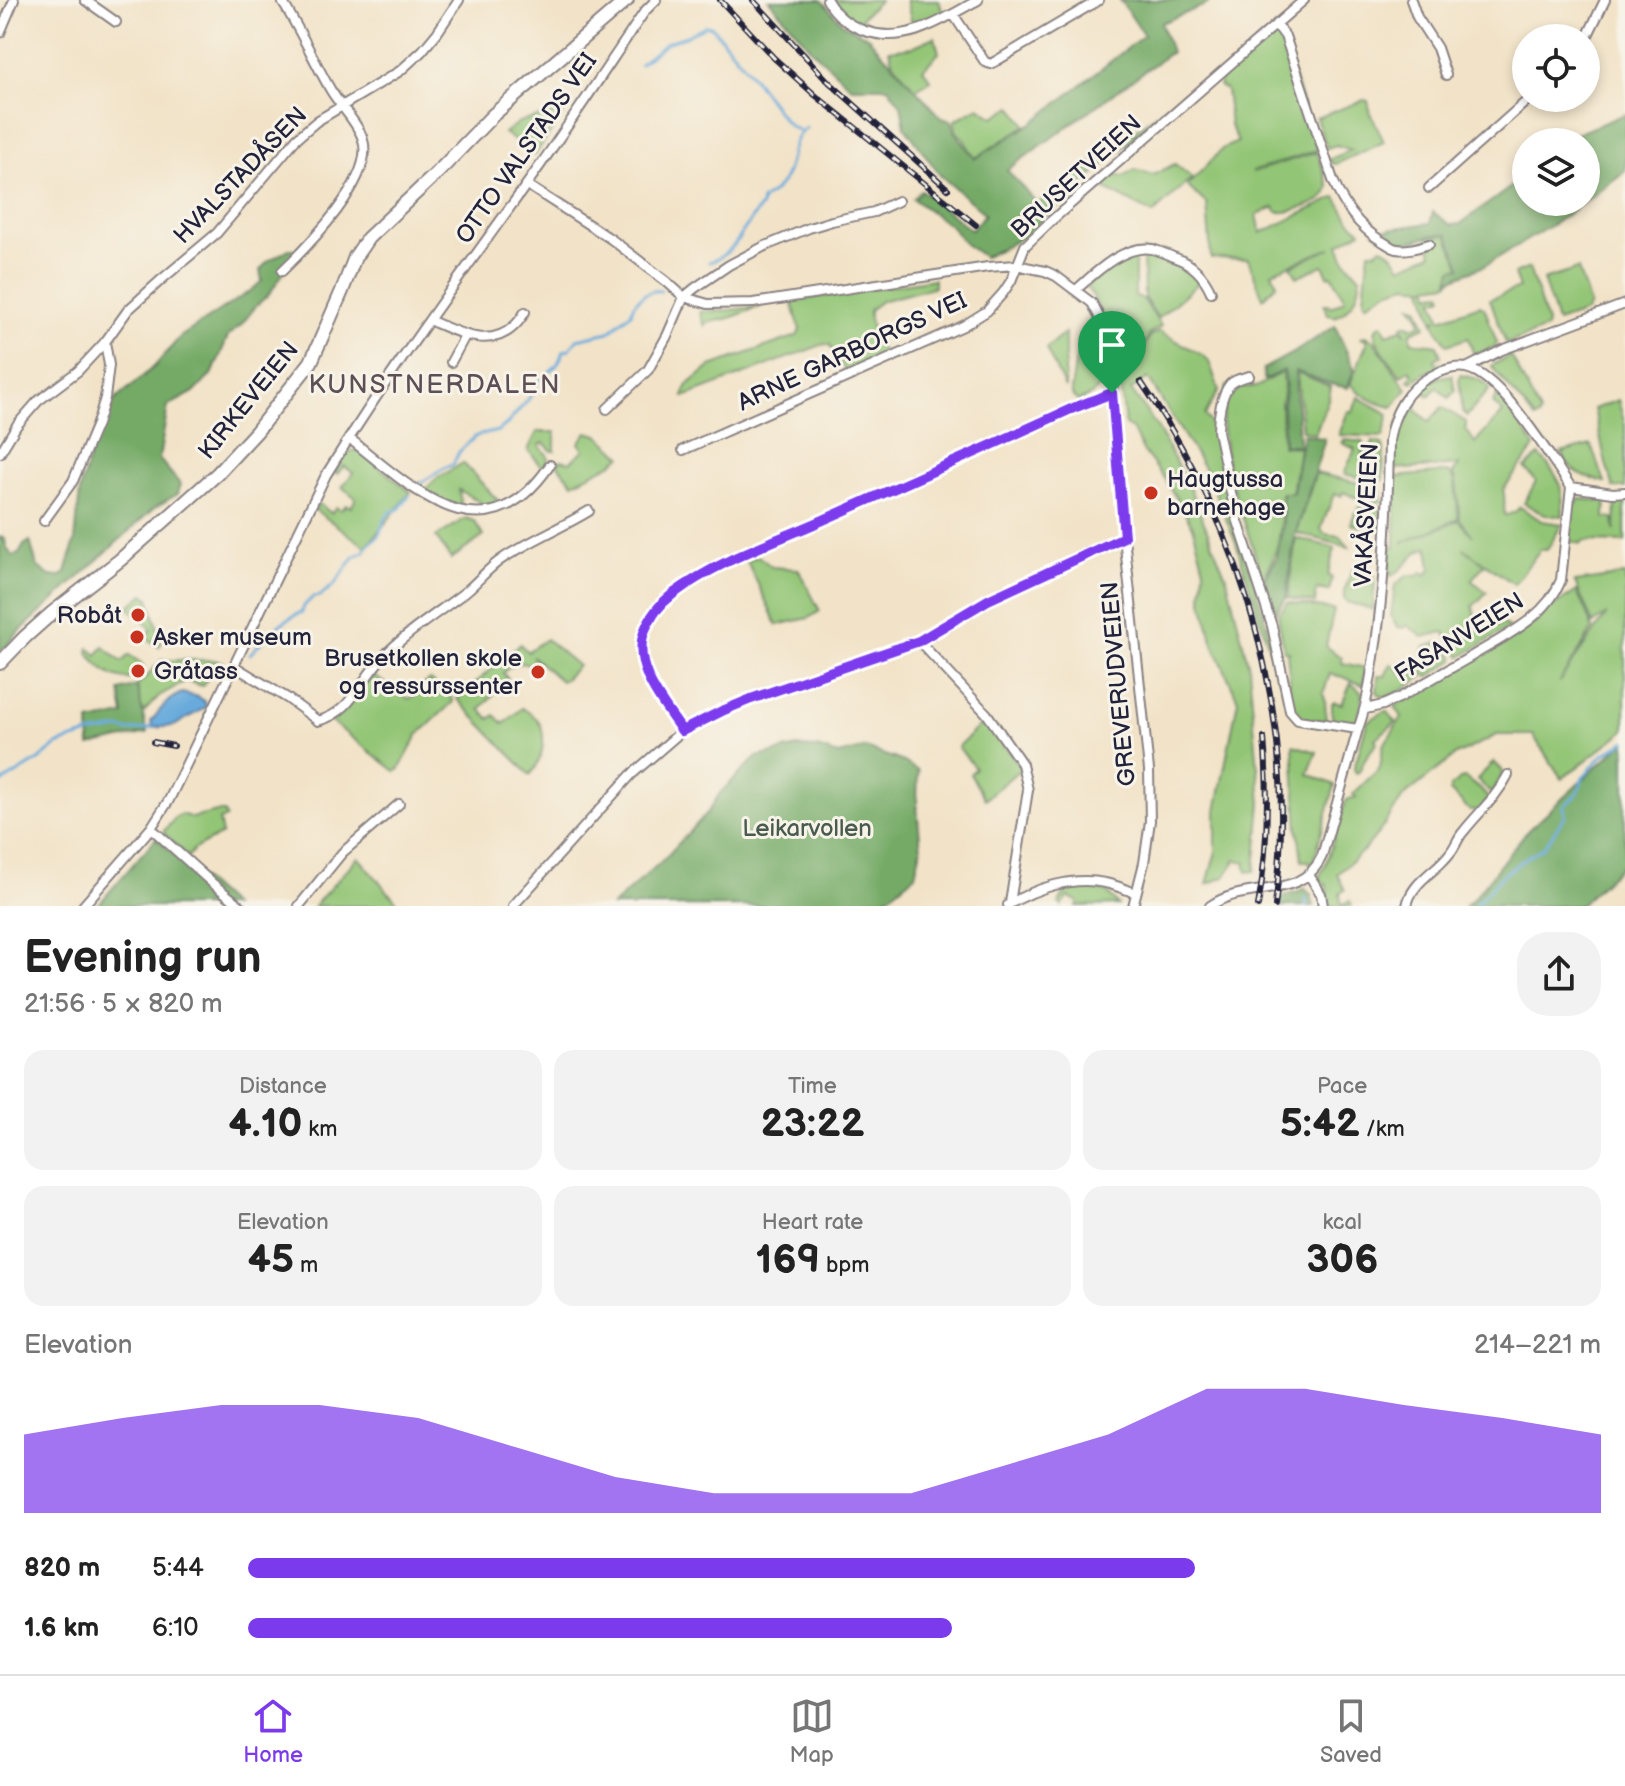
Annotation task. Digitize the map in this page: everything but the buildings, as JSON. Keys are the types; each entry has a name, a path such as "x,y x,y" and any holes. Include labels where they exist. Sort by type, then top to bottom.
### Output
{"main road":[{"name":"KIRKEVEIEN","path":"0,663 52,613 120,560 217,474 256,432 311,362 355,257 368,238 493,115 627,0"}],"street":[{"path":"0,33 14,0"},
{"path":"85,0 116,22"},
{"name":"HVALSTADÅSEN","path":"0,453 17,425 38,401 78,371 141,297 217,233 297,138 340,106 400,71 437,33 459,0"},
{"name":"OTTO VALSTADS VEI","path":"83,906 151,828 172,793 326,475 349,438 645,11 656,0"},
{"path":"827,0 835,13 847,23 874,34 895,35 911,33 978,0"},
{"path":"953,14 985,62 991,64 1099,0"},
{"name":"BRUSETVEIEN","path":"527,185 611,239 684,297 708,304 753,303 1016,265 1025,246 1051,221 1304,0"},
{"path":"1411,0 1417,17 1437,48 1446,75"},
{"path":"1593,24 1605,0"},
{"name":"HVALSTADÅSEN","path":"282,271 316,239 362,170 365,154 365,144 340,106 283,3"},
{"path":"1276,24 1285,36 1333,180 1355,218 1395,249 1414,249 1429,244"},
{"path":"1429,188 1514,112"},
{"path":"607,409 648,370 684,297 729,265 763,247 809,228 874,212 898,201"},
{"path":"1076,290 1125,253 1152,249 1183,260 1198,271 1211,292"},
{"name":"GREVERUDVEIEN","path":"1016,265 1045,271 1076,290 1092,303 1107,332 1124,537 1149,770 1150,821 1136,893"},
{"name":"ARNE GARBORGS VEI","path":"683,450 963,326 987,311 1003,293 1016,265"},
{"name":"VAKÅSVEIEN","path":"1309,875 1322,856 1366,709 1387,544 1391,429 1401,404 1422,381 1437,373 1466,368 1502,350 1625,304"},
{"path":"429,320 465,336 481,338 513,328 525,312"},
{"path":"451,362 465,336"},
{"path":"44,521 73,481 97,424 105,398 109,365 105,342"},
{"path":"1466,368 1479,373 1503,393 1571,487 1625,492"},
{"path":"1249,376 1236,380 1228,387 1218,431 1235,512 1272,626 1290,711 1298,720 1358,729"},
{"path":"682,731 646,673 642,661 643,634 651,617 675,593 744,554 1112,393"},
{"path":"349,438 410,487 453,509 474,513 496,511 514,503 537,484 550,465"},
{"name":"FASANVEIEN","path":"1366,709 1401,697 1515,630 1556,594 1561,580 1571,487"},
{"path":"234,666 318,721 331,717 342,710 383,657 430,617 467,591 492,566 589,511"},
{"path":"513,906 631,775 682,731 751,699 919,641 988,600 1124,537"},
{"path":"919,641 987,714 1022,764 1028,790 1009,905"},
{"path":"1407,906 1411,890 1451,852 1461,834 1494,798 1508,775"},
{"path":"299,906 342,853 399,804"},
{"path":"151,828 241,906"},
{"path":"1210,906 1228,897 1294,883 1309,875 1321,894 1323,906"},
{"path":"1009,905 1051,885 1079,881 1104,883 1136,893 1133,906"}],"green space":[{"path":"769,0 821,0 843,24 867,36 942,118 952,121 954,131 975,159 1035,121 1144,35 1120,0 1209,0 1208,4 1161,23 1171,52 1007,170 1037,204 1186,92 1022,238 984,257 965,244 951,226 913,199 921,190 971,230 985,214 940,175 905,127 901,105 888,87 851,87 811,49"},
{"path":"830,0 880,0 860,19 873,27 854,23"},
{"path":"906,0 939,0 943,14 910,30 892,31 893,28 912,23"},
{"path":"1273,35 1282,39 1317,150 1252,172 1317,152 1329,187 1322,199 1306,206 1281,212 1274,207 1257,215 1261,233 1336,197 1361,231 1339,244 1345,260 1360,277 1354,301 1335,317 1328,314 1324,304 1331,307 1345,300 1332,275 1328,276 1323,265 1297,277 1291,266 1331,248 1272,272 1277,284 1263,298 1248,259 1211,258 1207,204 1187,186 1223,148 1238,142 1230,125 1226,90 1219,86 1220,80"},
{"path":"935,37 939,53 923,69 931,80 915,90 892,60 889,50 912,47"},
{"path":"1368,101 1384,142 1336,164 1331,163 1330,159 1352,150 1336,145 1327,148 1316,118"},
{"path":"1012,106 1026,125 975,158 956,131 955,120 979,107 994,117"},
{"path":"564,113 535,155 504,133 519,122"},
{"path":"1625,114 1625,171 1600,190 1600,128 1590,128"},
{"path":"1175,164 1192,178 1153,214 1099,183 1110,174 1123,177 1135,170 1153,175"},
{"path":"1512,186 1512,216 1565,216 1484,266 1449,280 1452,269 1461,267 1447,234 1403,243 1394,242 1374,231 1430,223 1433,212 1451,225 1460,224"},
{"path":"1447,234 1460,266 1449,283 1428,286 1431,295 1442,292 1443,297 1434,300 1441,319 1480,305 1485,309 1497,343 1495,347 1474,355 1468,338 1447,345 1433,322 1438,319 1433,320 1425,287 1407,285 1390,290 1366,304 1364,299 1370,251 1376,252 1382,247 1393,255 1401,267 1432,254 1428,237"},
{"path":"289,249 295,249 296,254 270,293 228,336 213,373 196,391 168,406 159,459 180,484 177,494 153,509 0,653 0,537 5,539 12,556 19,554 30,541 37,566 50,576 59,577 66,573 75,540 80,490 100,419 109,405 155,366 180,337 253,289 262,281 260,270 268,261"},
{"path":"1143,251 1175,261 1201,281 1158,318 1144,297"},
{"path":"1135,253 1135,297 1143,299 1161,326 1150,333 1139,355 1117,375 1110,330 1086,287 1108,267"},
{"path":"1529,268 1547,323 1546,329 1506,344 1490,299 1519,288 1514,274"},
{"path":"1578,269 1590,305 1586,312 1557,322 1543,280"},
{"path":"934,279 934,287 881,301 869,310 869,320 884,357 847,374 830,345 824,344 684,397 688,385 711,366 797,336 800,330 792,301"},
{"path":"1412,305 1418,307 1426,326 1411,332 1411,341 1437,345 1441,356 1435,359 1436,363 1444,366 1412,382 1409,380 1413,374 1409,370 1401,376 1375,335 1382,324 1387,334 1402,329 1405,334 1402,326 1421,324"},
{"path":"762,306 727,319 708,322 705,326 700,313 702,311"},
{"path":"1095,318 1102,335 1107,366 1101,385 1078,401 1071,390 1080,333"},
{"path":"1335,326 1354,368 1348,388 1295,371 1299,445 1284,445 1284,370 1264,380 1263,369"},
{"path":"1159,331 1204,356 1209,361 1219,390 1205,415 1213,426 1229,502 1268,629 1279,679 1235,540 1206,471 1148,378 1131,390 1157,427 1191,491 1227,579 1249,667 1261,803 1255,871 1247,872 1245,862 1236,860 1225,877 1207,884 1216,851 1216,811 1238,700 1212,641 1202,596 1204,569 1193,527 1132,429 1125,425 1120,379 1137,360 1151,335"},
{"path":"1065,333 1065,388 1046,349"},
{"path":"1365,336 1373,340 1407,389 1393,407 1370,399 1350,384 1367,343 1361,338"},
{"path":"1511,356 1540,413 1535,419 1492,367"},
{"path":"1282,372 1282,446 1299,447 1292,493 1281,494 1279,538 1274,558 1263,579 1232,485 1222,424 1226,386 1256,387"},
{"path":"1297,372 1331,387 1315,434 1302,430"},
{"path":"1452,375 1455,391 1449,398 1437,387 1429,396 1420,390 1434,380"},
{"path":"1461,375 1478,379 1489,390 1467,416 1463,413"},
{"path":"1497,395 1535,447 1503,490 1505,516 1520,507 1542,521 1562,524 1547,550 1540,550 1514,584 1463,548 1485,564 1471,580 1487,592 1473,606 1475,614 1509,628 1461,657 1444,632 1423,637 1407,625 1398,627 1391,617 1395,585 1408,575 1418,576 1422,572 1426,575 1431,569 1428,547 1391,576 1391,548 1395,546 1396,477 1447,472 1455,481 1458,519 1402,543 1459,520 1473,536 1460,519 1456,480 1453,473 1459,465 1394,469 1395,440 1402,413 1413,396 1415,409 1429,422 1442,407 1466,422 1466,429 1475,443 1503,413 1493,403"},
{"path":"1358,397 1389,414 1383,437 1339,435 1348,411 1353,412"},
{"path":"1618,400 1625,425 1625,488 1614,488 1594,409"},
{"path":"537,432 555,432 555,451 544,443 539,445 548,456 544,469 528,450"},
{"path":"587,432 598,435 622,456 573,483 557,464 561,460 570,462 584,450 579,443"},
{"path":"1303,434 1325,439 1295,535 1286,598 1276,612 1264,581 1277,557 1283,524 1282,493 1293,493"},
{"path":"1344,440 1363,442 1362,453 1371,449 1373,442 1382,444 1383,480 1379,482 1344,474 1355,449 1342,443"},
{"path":"1591,445 1605,482 1579,474 1561,453"},
{"path":"357,450 411,492 366,547 315,510 318,503 331,513 336,507 341,510 346,505 351,507 356,498 342,487 353,473 344,466 337,474 334,473 345,452"},
{"path":"1539,455 1559,482 1563,516 1545,515 1524,503 1536,481 1525,468"},
{"path":"463,463 503,506 478,508 481,503 459,490 461,503 458,507 423,492 436,479"},
{"path":"1316,473 1380,488 1382,501 1379,502 1343,492 1341,496 1334,494 1321,529 1325,534 1340,536 1349,547 1296,533"},
{"path":"1580,499 1606,501 1605,518 1613,518 1615,531 1616,501 1625,500 1625,542 1583,541 1581,544 1568,541 1571,507"},
{"path":"1360,506 1381,506 1379,531 1351,524"},
{"path":"466,518 474,521 484,536 451,559 436,537"},
{"path":"1296,538 1335,548 1328,575 1332,578 1329,591 1317,589 1315,603 1288,598"},
{"path":"758,556 772,567 798,569 820,611 809,618 777,625 747,561"},
{"path":"1365,566 1375,576 1373,610 1344,599 1354,567 1362,569"},
{"path":"1625,575 1625,730 1562,779 1533,735 1497,735 1456,755 1403,797 1364,850 1337,874 1345,890 1340,893 1341,904 1350,901 1352,906 1331,906 1326,884 1323,886 1320,875 1346,800 1356,797 1353,794 1380,768 1383,746 1402,717 1395,706 1535,622 1577,591 1593,629 1559,682 1607,614 1593,624 1575,582"},
{"path":"144,594 149,598 162,642 159,647 145,637 152,629 128,607"},
{"path":"1288,602 1334,610 1326,646 1342,658 1342,663 1366,668 1363,685 1330,674 1323,694 1326,720 1303,719 1293,713 1287,685 1290,682 1287,653 1290,652 1284,651 1278,615"},
{"path":"546,639 578,666 561,681 532,656 538,663 532,666 516,664 506,670 503,673 508,679 480,709 490,719 495,715 504,724 522,708 538,720 543,734 542,749 538,764 530,775 457,699 520,644 529,653"},
{"path":"1441,642 1454,660 1428,677 1422,672 1424,647"},
{"path":"104,647 122,662 129,655 144,668 131,679 111,675 88,652 89,648 97,655"},
{"path":"162,660 222,662 213,668 203,686 186,681 159,696 142,714 137,686"},
{"path":"1391,664 1409,678 1417,670 1423,677 1389,697 1383,697 1377,692 1378,676 1385,676"},
{"path":"371,674 408,699 430,680 452,698 453,702 418,735 399,770 395,771 329,720"},
{"path":"1351,683 1362,693 1358,719 1352,725 1332,721 1332,704 1342,704"},
{"path":"137,686 147,733 90,746 89,722 124,715 120,691"},
{"path":"1385,711 1396,722 1375,739 1377,743 1356,773 1354,769 1367,722"},
{"path":"985,720 1018,764 1019,770 985,799 970,774 975,768 958,747"},
{"path":"1625,741 1625,862 1579,906 1465,906 1527,831"},
{"path":"1293,745 1317,752 1308,774 1335,785 1311,864 1302,861"},
{"name":"Leikarvollen","path":"797,747 817,748 839,755 866,748 904,762 918,771 921,849 915,875 877,906 612,906 665,858 708,812 720,793 757,757"},
{"path":"1494,762 1502,770 1502,776 1490,793 1477,779"},
{"path":"1465,778 1489,799 1479,811 1470,811 1450,791 1450,787"},
{"path":"224,812 226,818 219,820 222,834 194,849 188,857 163,832 182,814 192,818"},
{"path":"156,838 232,906 97,906"},
{"path":"358,857 398,903 396,906 314,906"},
{"path":"1083,886 1107,892 1118,905 1077,906 1079,902 1069,897 1062,906 1059,903 1068,890"},
{"path":"1304,888 1311,895 1314,906 1281,906 1281,897"}],"water":[{"path":"182,693 198,697 206,703 206,707 174,726 153,728 151,722 161,709"}],"waterway":[{"path":"640,64 668,42 705,26 712,27 784,120 800,131"},
{"path":"709,262 720,258 734,245 762,200 782,182 796,139 806,128"},
{"path":"419,484 453,465 459,452 476,436 498,431 507,424 528,400 539,381 557,365 564,351 570,349 577,339 609,332 631,313 642,296 661,291"},
{"path":"250,654 280,625 302,612 313,597 320,596 335,584 355,556 364,552 378,537 390,512 399,509 409,496"},
{"path":"0,784 67,741 119,729 153,728"},
{"path":"1476,906 1502,876 1543,848 1565,816 1564,806 1578,793 1583,777 1603,755 1625,741"},
{"path":"1305,898 1307,906"}],"railway":[{"path":"720,0 774,58 815,95 976,225"},
{"path":"753,0 829,82 948,189"},
{"path":"1141,382 1178,440 1209,502 1236,566 1256,632 1271,700 1279,768 1281,837 1275,906"},
{"path":"1258,906 1267,822 1264,738"},
{"path":"153,742 174,746"}],"place":[{"name":"Haugtussa barnehage","path":"1151,493"},
{"name":"Robåt","path":"138,615"},
{"name":"Asker museum","path":"137,637"},
{"name":"Gråtass","path":"138,671"},
{"name":"Brusetkollen skole og ressurssenter","path":"538,672"}],"district":[{"name":"KUNSTNERDALEN","path":"435,384"}],"route":[{"path":"1112,393 1124,537 988,600 919,641 751,699 682,731 652,686 642,661 643,634 651,617 675,593 744,554 1112,393"}]}
